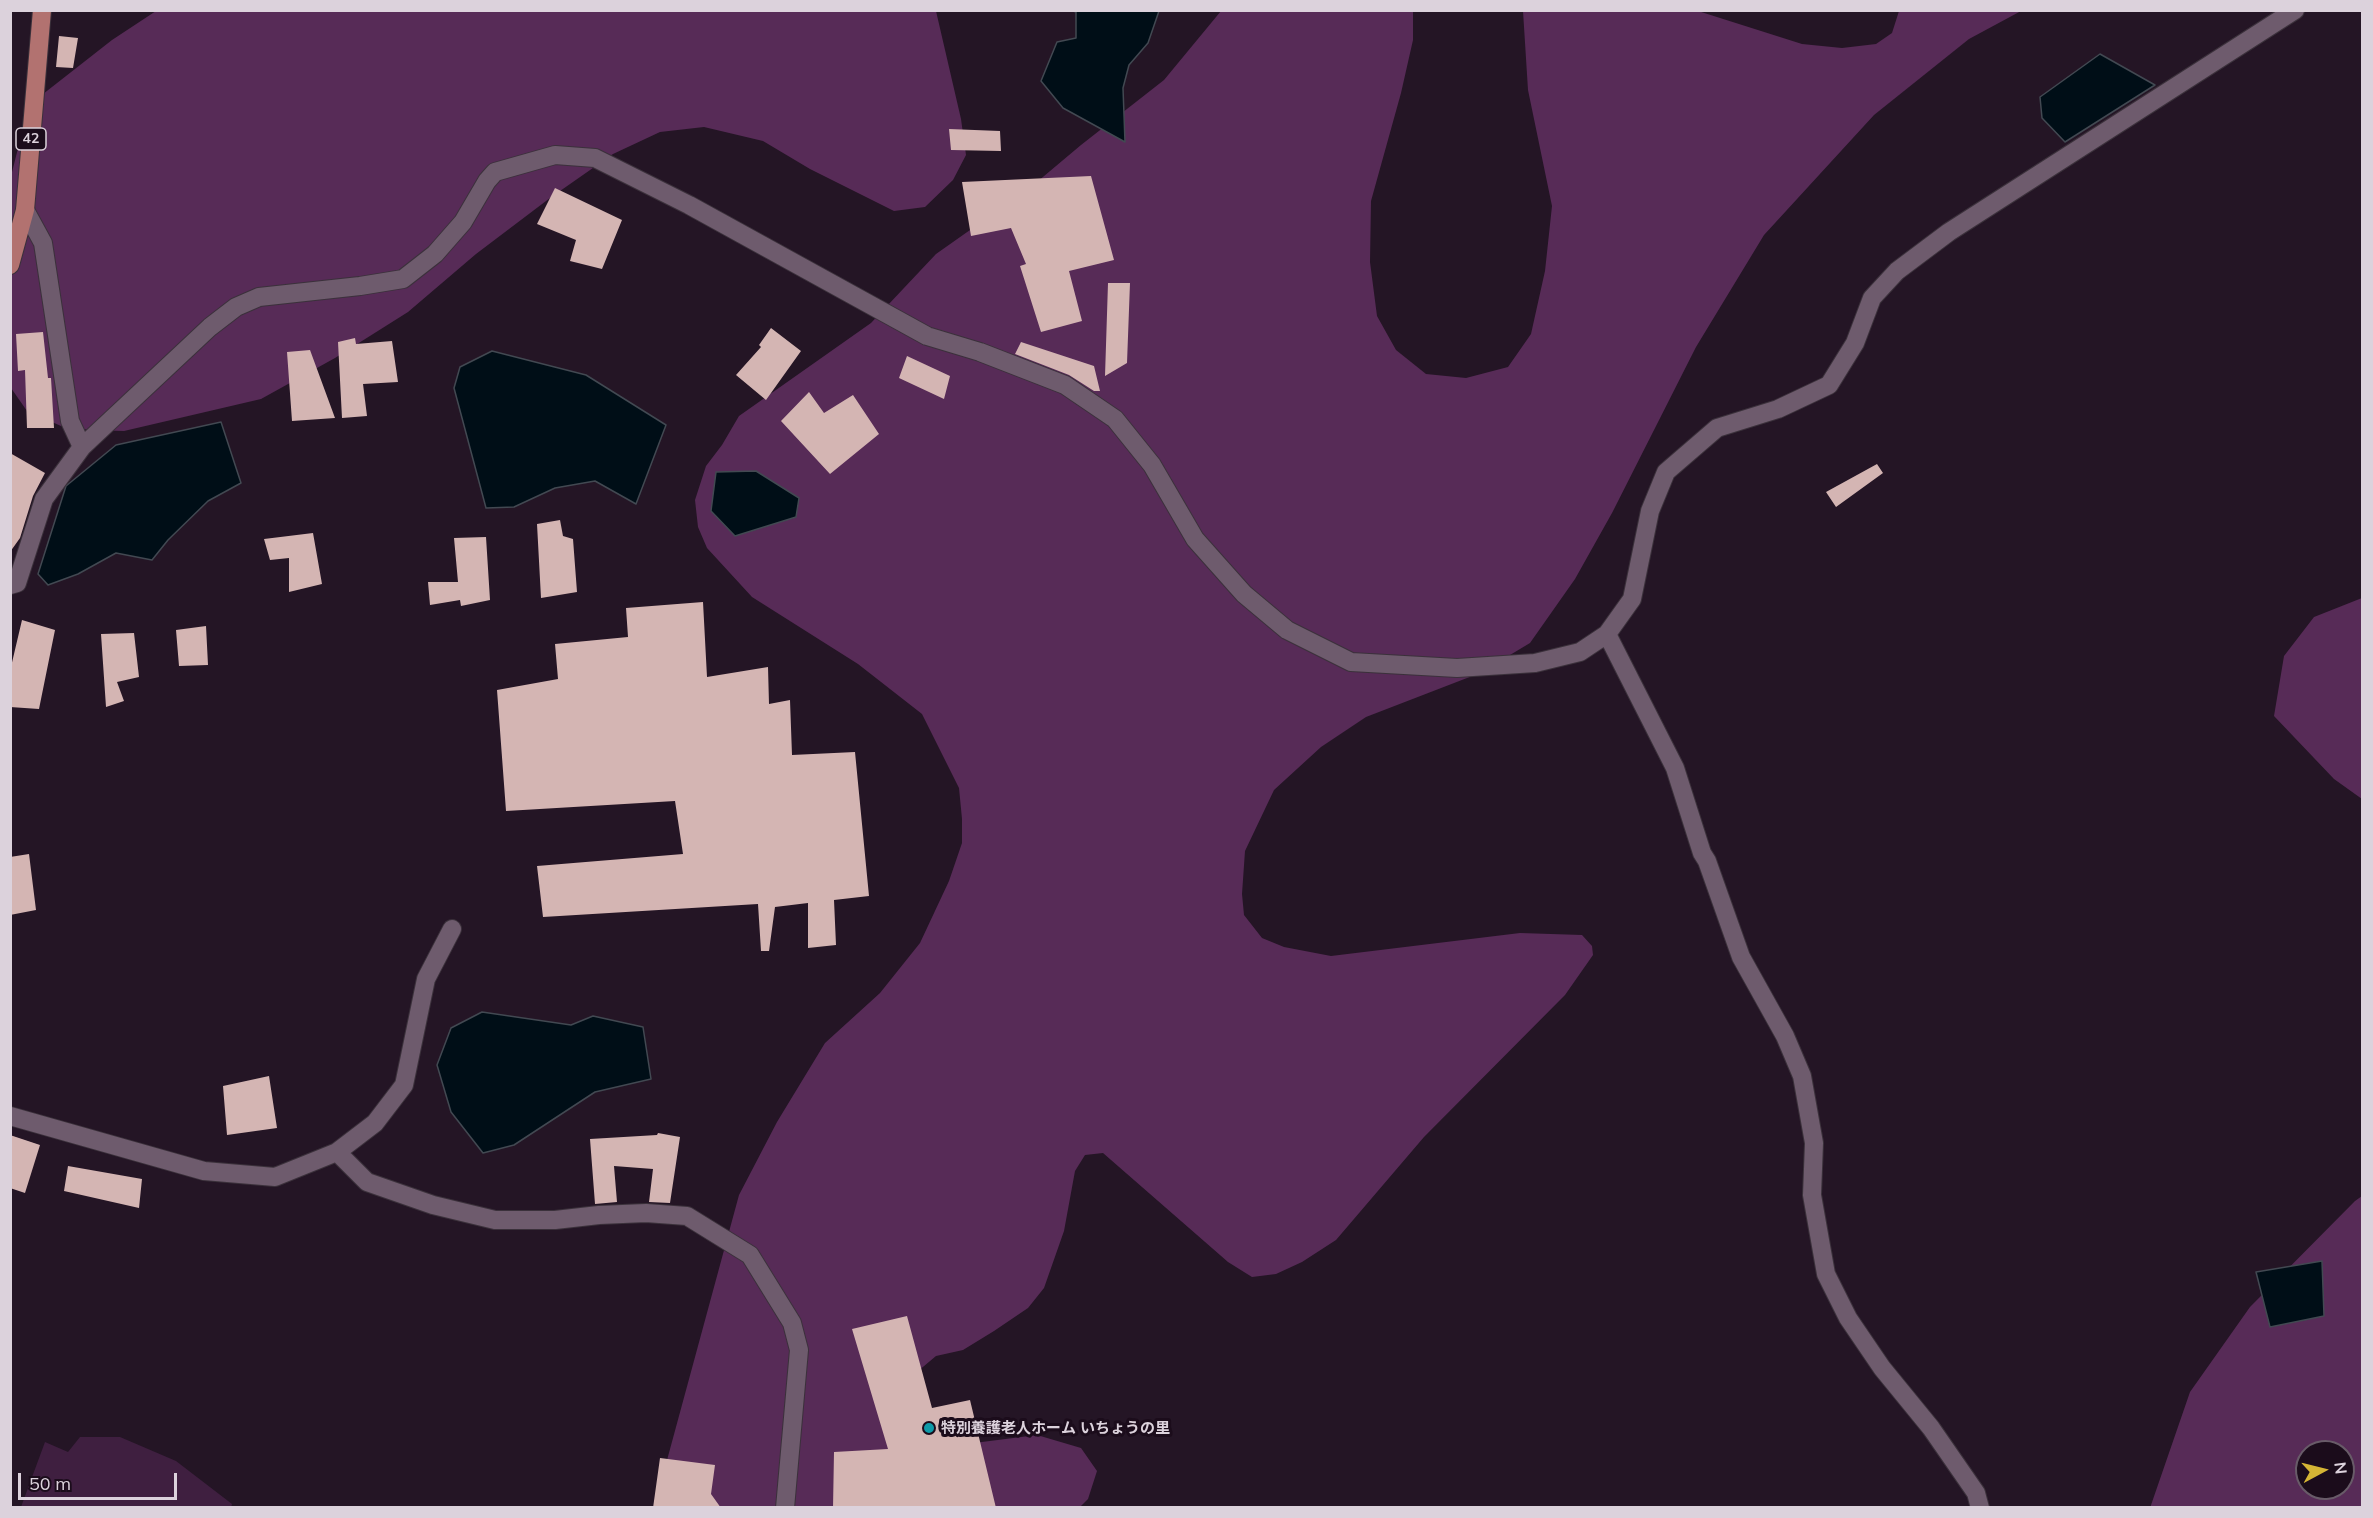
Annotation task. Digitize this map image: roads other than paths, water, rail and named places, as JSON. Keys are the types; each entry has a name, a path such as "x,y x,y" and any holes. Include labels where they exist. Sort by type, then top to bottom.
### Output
{"main road":[{"name":"42","path":"10,265 25,210 42,10"}],"street":[{"path":"10,585 17,583 44,499 82,447 210,327 236,307 259,297 403,279 435,254 463,222 487,181 495,172 555,155 595,158 689,205 927,336 980,352 1065,385 1115,419 1152,465 1195,539 1244,594 1287,630 1351,662 1457,668 1535,663 1580,652 1607,634 1632,599 1650,511 1666,472 1717,428 1779,409 1829,386 1855,343 1872,298 1897,271 1949,232 2295,10"},
{"path":"25,210 43,243 70,421 82,447"},
{"path":"1607,634 1675,768 1702,853 1707,861 1741,957 1785,1036 1802,1076 1814,1143 1812,1196 1826,1274 1848,1318 1882,1368 1931,1428 1976,1493 1980,1508"},
{"path":"10,1116 204,1171 275,1177 337,1152 375,1123 404,1085 426,979 452,929"},
{"path":"337,1152 367,1182 433,1205 495,1220 555,1220 646,1213 687,1216 750,1255 792,1323 799,1350 785,1508"}],"place":[{"name":"特別養護老人ホーム いちょうの里","path":"929,1428"}]}
